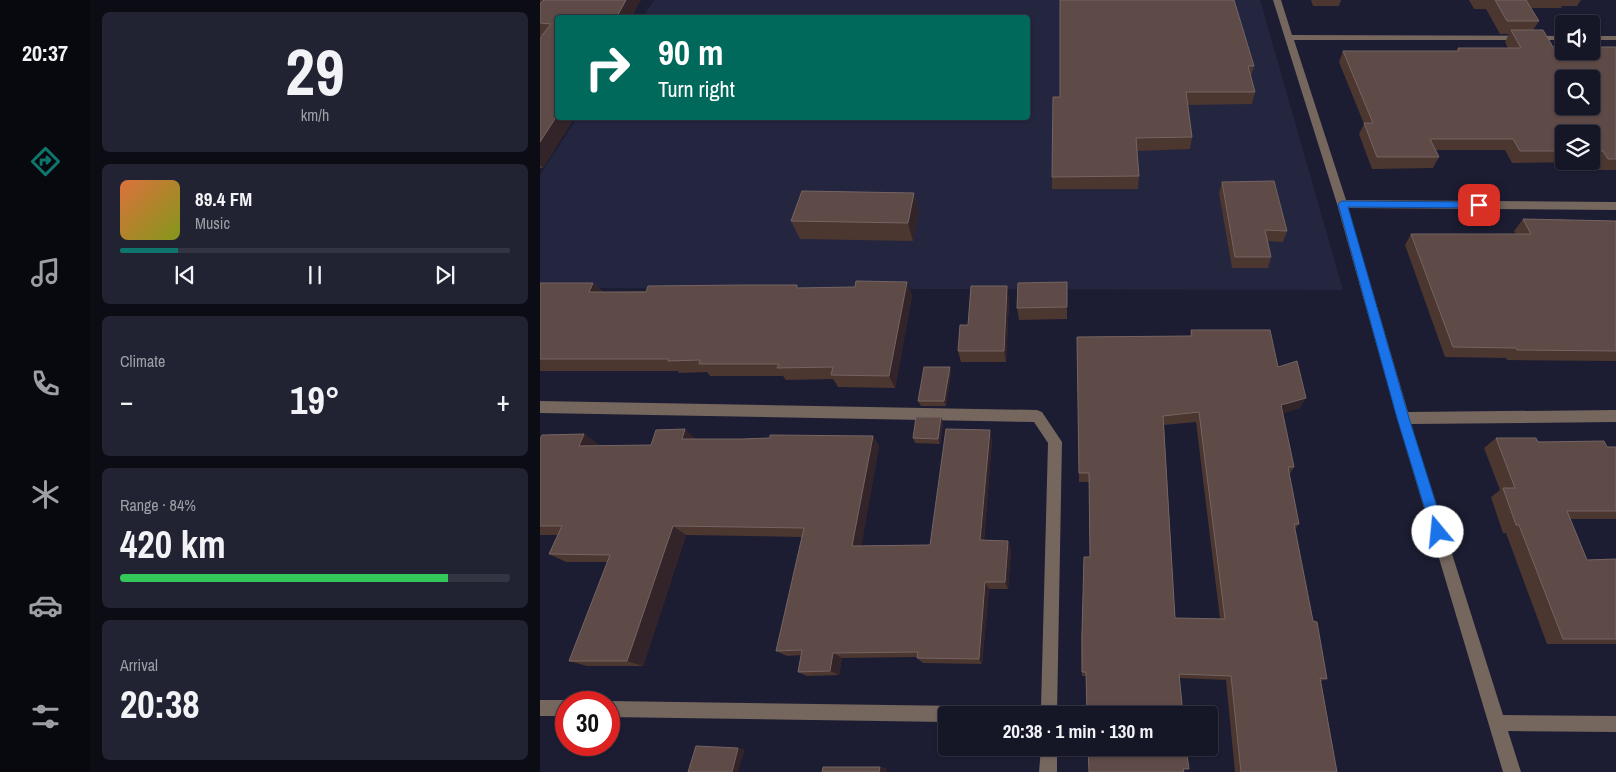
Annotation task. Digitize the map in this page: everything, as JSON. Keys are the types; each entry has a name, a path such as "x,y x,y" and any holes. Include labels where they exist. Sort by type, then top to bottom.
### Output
{"street":[{"path":"1277,0 1342,204 1403,418 1512,772"},
{"path":"1288,37 1555,38"},
{"path":"1600,38 1616,38"},
{"path":"1342,204 1616,206"},
{"path":"540,407 1037,416 1055,442 1050,706"},
{"path":"1403,418 1616,416"},
{"path":"540,708 555,708"},
{"path":"620,709 938,713"},
{"path":"1498,723 1616,724"},
{"path":"1048,772 1049,756"}],"shaded area":[{"path":"654,0 1260,0 1343,290 540,288 540,175 576,120 1030,120 1030,15 644,15"}],"building":[{"path":"544,0 626,0 618,15 555,15 555,119 540,142 540,38 551,24 540,23 540,4"},
{"path":"1060,0 1234,0 1254,66 1248,66 1255,92 1186,92 1192,137 1136,138 1139,176 1052,177 1053,97 1060,97"},
{"path":"1495,0 1526,0 1539,21 1507,21"},
{"path":"1511,30 1543,30 1553,47 1555,47 1555,60 1600,60 1600,47 1616,47 1616,159 1608,159 1603,151 1600,151 1600,125 1555,125 1555,151 1520,151 1513,139 1430,139 1439,157 1377,157 1364,123 1373,123 1343,51 1459,51 1458,48 1521,48"},
{"path":"1274,181 1287,231 1265,230 1271,257 1235,257 1222,182"},
{"path":"802,191 914,193 908,223 791,221"},
{"path":"1523,219 1616,221 1616,351 1453,347 1411,234 1531,234"},
{"path":"856,281 907,282 889,376 831,375 833,367 777,368 779,364 699,364 700,360 540,359 540,283 593,283 589,292 646,292 648,286 797,285 797,288 855,287"},
{"path":"1067,282 1067,307 1017,308 1018,283"},
{"path":"971,286 1007,286 1004,351 958,351 960,325 968,325"},
{"path":"1191,330 1270,330 1278,367 1297,361 1306,398 1281,405 1294,467 1288,467 1299,524 1294,524 1313,621 1317,622 1327,679 1320,678 1337,772 1241,772 1231,676 1179,674 1182,706 1087,706 1086,672 1082,672 1082,632 1084,557 1090,557 1089,473 1079,473 1077,337 1192,336","holes":["1199,412 1225,619 1175,618 1163,416"]},
{"path":"924,367 950,367 944,401 918,401"},
{"path":"916,417 941,417 938,439 913,438"},
{"path":"685,429 682,439 770,438 770,435 873,436 852,546 930,545 946,429 990,430 980,540 1008,541 1005,582 985,582 979,659 917,658 918,652 833,653 830,671 798,672 802,650 776,651 804,528 673,526 627,661 569,661 610,555 549,554 562,526 540,526 540,439 542,435 584,434 579,446 651,445 656,430"},
{"path":"1496,438 1536,438 1538,442 1604,441 1607,447 1616,447 1616,511 1567,511 1587,560 1616,559 1616,639 1563,639 1519,525 1516,525 1503,488 1515,488"},
{"path":"696,746 738,748 732,772 688,772"},
{"path":"1088,756 1187,756 1189,769 1183,769 1184,772 1089,772"},
{"path":"823,767 880,767 879,772 822,772"}],"route":[{"path":"1438,532 1403,418 1342,204 1479,205"}]}
